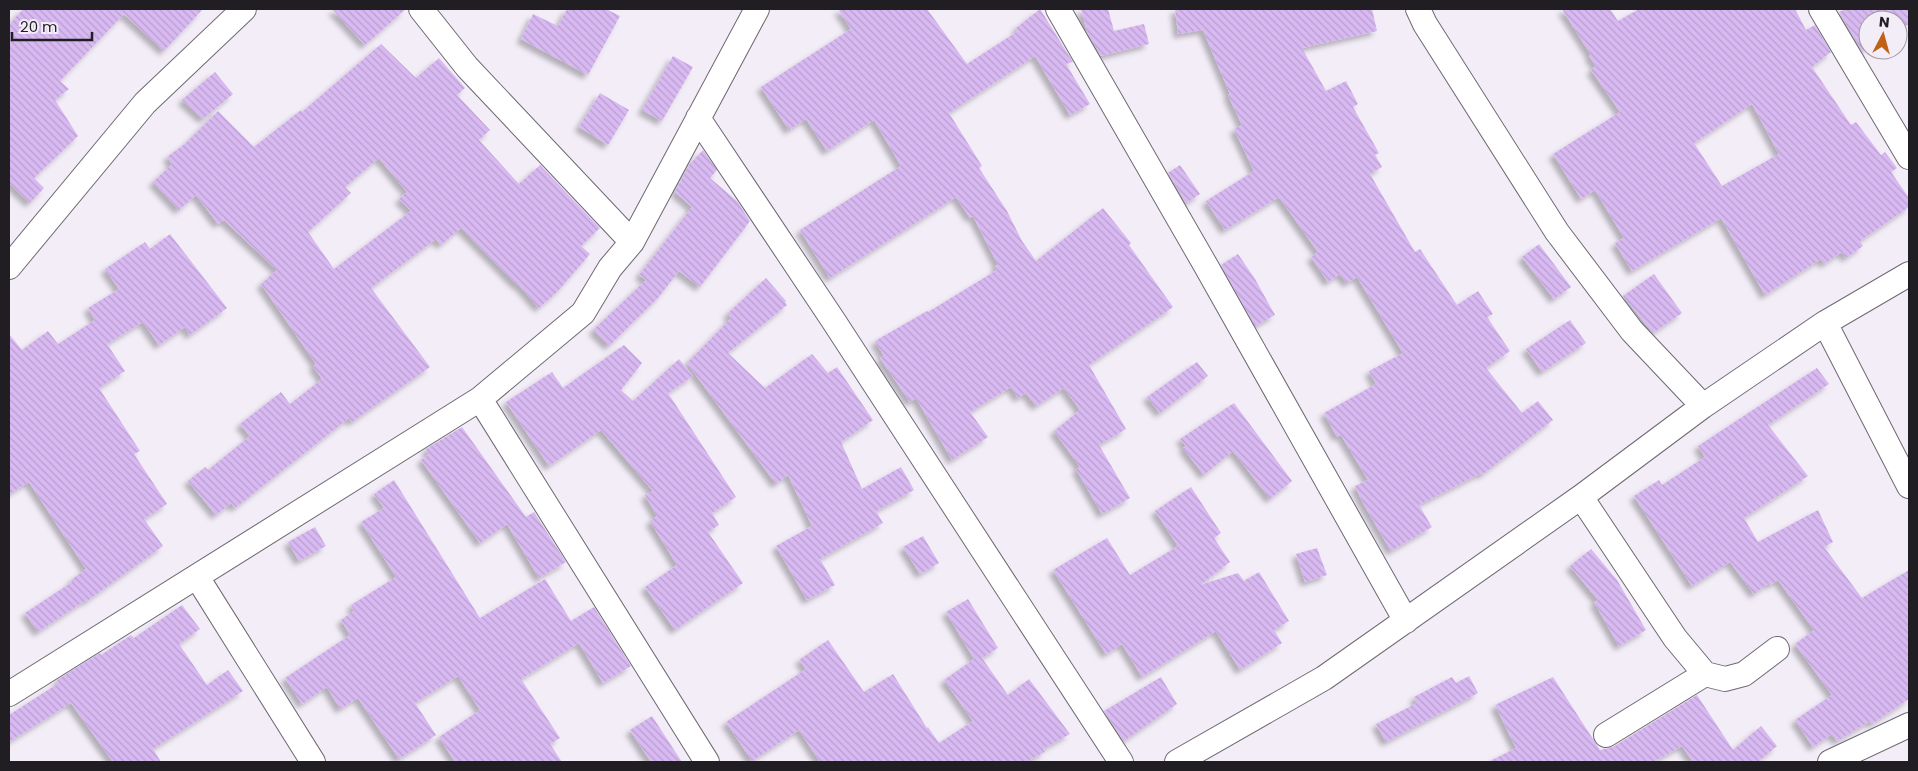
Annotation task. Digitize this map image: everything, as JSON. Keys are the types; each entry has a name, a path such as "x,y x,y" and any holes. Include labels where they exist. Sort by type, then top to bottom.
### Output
{"street":[{"path":"9,267 145,103 244,9"},
{"path":"420,9 467,67 632,242"},
{"path":"9,694 480,399 584,313 610,268 632,242 757,9"},
{"path":"1058,9 1206,266 1406,621"},
{"path":"1418,9 1425,24 1557,232 1632,331 1704,406"},
{"path":"1821,9 1909,157"},
{"path":"698,118 833,320 1121,762"},
{"path":"1177,762 1324,678 1581,497 1704,406 1825,323 1909,274"},
{"path":"1825,323 1909,486"},
{"path":"480,399 707,762"},
{"path":"1581,497 1676,638 1705,674 1725,679 1744,674 1777,649"},
{"path":"197,577 313,762"},
{"path":"1606,735 1705,674"},
{"path":"1830,762 1909,725"}],"building":[{"path":"23,9 203,9 164,51 124,14 60,81 69,89 55,100 78,136 34,178 44,188 30,203 9,183 9,25"},
{"path":"332,9 406,9 365,45"},
{"path":"567,9 606,9 620,16 588,75 521,39 533,14 558,26"},
{"path":"838,9 927,9 967,64 1018,31 1016,28 1040,9 1073,62 1066,64 1090,104 1070,115 1035,56 949,113 982,166 979,168 1036,261 1103,208 1131,243 1129,245 1173,307 1089,365 1126,429 1099,445 1130,498 1102,514 1076,469 1080,467 1054,431 1080,410 1064,388 1036,406 1026,393 1018,398 1011,387 970,412 988,437 952,460 916,398 910,402 880,358 884,356 875,341 928,312 997,270 995,266 998,265 973,216 970,218 956,197 830,278 800,230 901,166 874,120 827,151 806,119 789,130 761,87 851,29"},
{"path":"1081,9 1108,9 1114,31 1144,24 1149,44 1101,56 1087,32"},
{"path":"1175,9 1372,9 1377,31 1302,48 1326,91 1346,81 1358,104 1353,107 1379,153 1375,155 1382,167 1370,174 1415,252 1420,249 1457,305 1478,291 1493,314 1487,317 1510,351 1486,368 1522,413 1538,401 1553,420 1482,475 1481,473 1419,505 1432,527 1391,551 1355,486 1368,480 1341,435 1337,437 1324,413 1376,384 1369,371 1403,353 1357,277 1347,283 1340,274 1328,282 1311,257 1318,252 1279,197 1225,230 1206,201 1254,171 1234,129 1242,125 1228,95 1230,94 1203,30 1178,34"},
{"path":"1562,9 1610,9 1618,21 1639,9 1795,9 1806,30 1815,25 1831,52 1812,67 1851,125 1856,122 1881,155 1885,152 1897,168 1891,172 1909,198 1909,207 1860,241 1863,246 1846,258 1842,252 1824,264 1821,259 1765,295 1721,218 1632,271 1615,243 1624,238 1595,190 1581,199 1553,154 1620,112 1591,70 1596,66 1589,56 1591,55","holes":["1752,104 1779,154 1722,186 1694,143"]},
{"path":"1845,9 1909,9 1909,24 1908,10 1858,10 1858,44 1839,12"},
{"path":"381,44 416,78 439,58 465,88 457,95 490,130 479,140 519,184 540,165 600,228 581,246 590,254 558,291 539,308 518,284 461,228 441,245 436,239 371,288 430,367 352,422 349,418 235,508 231,503 216,515 188,481 205,467 208,470 250,436 240,424 281,392 290,404 322,379 313,366 316,364 261,284 277,270 224,220 218,224 196,195 179,210 153,182 172,164 167,157 186,143 218,111 254,147 301,110 302,112","holes":["379,158 407,192 399,199 411,211 334,269 308,232 351,193 345,187"]},
{"path":"673,56 693,67 662,121 642,110"},
{"path":"215,72 233,94 203,119 182,100"},
{"path":"600,93 629,110 608,145 579,127"},
{"path":"703,150 717,170 710,178 737,201 750,221 700,287 679,271 658,298 609,346 593,330 646,280 639,275 692,207 675,192 689,165"},
{"path":"1180,165 1200,194 1186,203 1168,173"},
{"path":"170,234 227,308 190,335 185,327 159,345 143,322 107,344 125,371 99,388 140,451 134,454 167,504 144,519 163,546 87,601 38,632 25,613 72,582 71,580 86,569 29,482 9,494 9,334 22,350 48,331 58,344 95,320 88,308 119,289 105,269 145,242 150,249"},
{"path":"1539,244 1571,287 1554,299 1522,257"},
{"path":"1238,254 1255,279 1275,315 1255,326 1221,265"},
{"path":"1654,274 1682,313 1653,333 1623,296"},
{"path":"766,278 786,301 787,305 728,353 765,388 812,354 828,373 837,367 873,420 841,442 862,489 901,467 914,490 876,511 883,523 820,559 835,585 807,600 776,546 812,526 788,475 776,484 687,363 731,318 727,314"},
{"path":"1570,320 1586,343 1542,372 1526,349"},
{"path":"624,345 642,363 621,390 633,401 679,359 693,376 668,393 736,497 712,513 719,525 708,532 743,583 675,630 645,587 677,565 650,521 657,516 645,495 653,491 601,430 549,466 506,402 552,372 563,388"},
{"path":"1197,362 1208,376 1160,413 1147,397"},
{"path":"1817,368 1829,384 1768,425 1808,476 1744,518 1758,542 1818,510 1833,542 1824,547 1862,598 1909,570 1909,699 1872,724 1870,721 1837,741 1832,734 1813,747 1795,720 1832,695 1795,644 1814,630 1778,580 1770,585 1769,583 1754,594 1730,562 1692,586 1634,496 1659,480 1662,485 1705,457 1698,446"},
{"path":"1234,403 1292,481 1270,499 1233,451 1204,475 1183,448 1186,446 1180,439"},
{"path":"462,427 526,517 534,512 566,562 539,578 507,524 480,543 421,460 429,454 426,449"},
{"path":"394,480 480,618 545,579 571,621 594,607 631,666 603,683 579,643 521,679 560,738 550,744 562,762 455,762 439,737 480,710 458,676 415,703 436,735 399,759 358,698 340,709 327,687 302,704 285,678 350,635 341,620 354,611 351,605 396,577 361,522 384,508 374,494"},
{"path":"1191,487 1221,533 1214,538 1230,562 1200,585 1238,573 1244,581 1259,572 1289,621 1274,630 1282,643 1240,670 1216,631 1142,677 1122,644 1106,654 1053,570 1107,538 1130,575 1178,546 1155,511"},
{"path":"315,527 326,546 299,561 288,542"},
{"path":"923,536 939,563 920,574 903,547"},
{"path":"1317,548 1327,575 1305,582 1296,554"},
{"path":"1591,549 1617,580 1646,630 1619,646 1594,602 1598,600 1570,566"},
{"path":"968,599 998,648 982,658 1008,695 1029,679 1070,734 1043,749 1045,752 1026,762 820,762 799,730 752,761 726,722 806,669 799,660 828,640 864,692 893,674 927,728 939,743 973,721 944,680 974,659 946,612"},
{"path":"182,605 200,629 179,644 207,685 228,670 243,691 153,749 161,762 113,762 71,703 9,742 9,715 59,683 57,680 100,653 101,655 131,635 134,638"},
{"path":"1469,676 1478,693 1386,742 1376,724 1417,703 1414,697 1452,677 1456,683"},
{"path":"1161,677 1177,704 1124,741 1104,711"},
{"path":"1553,677 1600,750 1613,747 1697,695 1733,750 1761,726 1777,746 1758,762 1693,762 1682,746 1653,762 1488,762 1516,748 1495,705"},
{"path":"652,716 682,762 651,762 630,730"}]}
